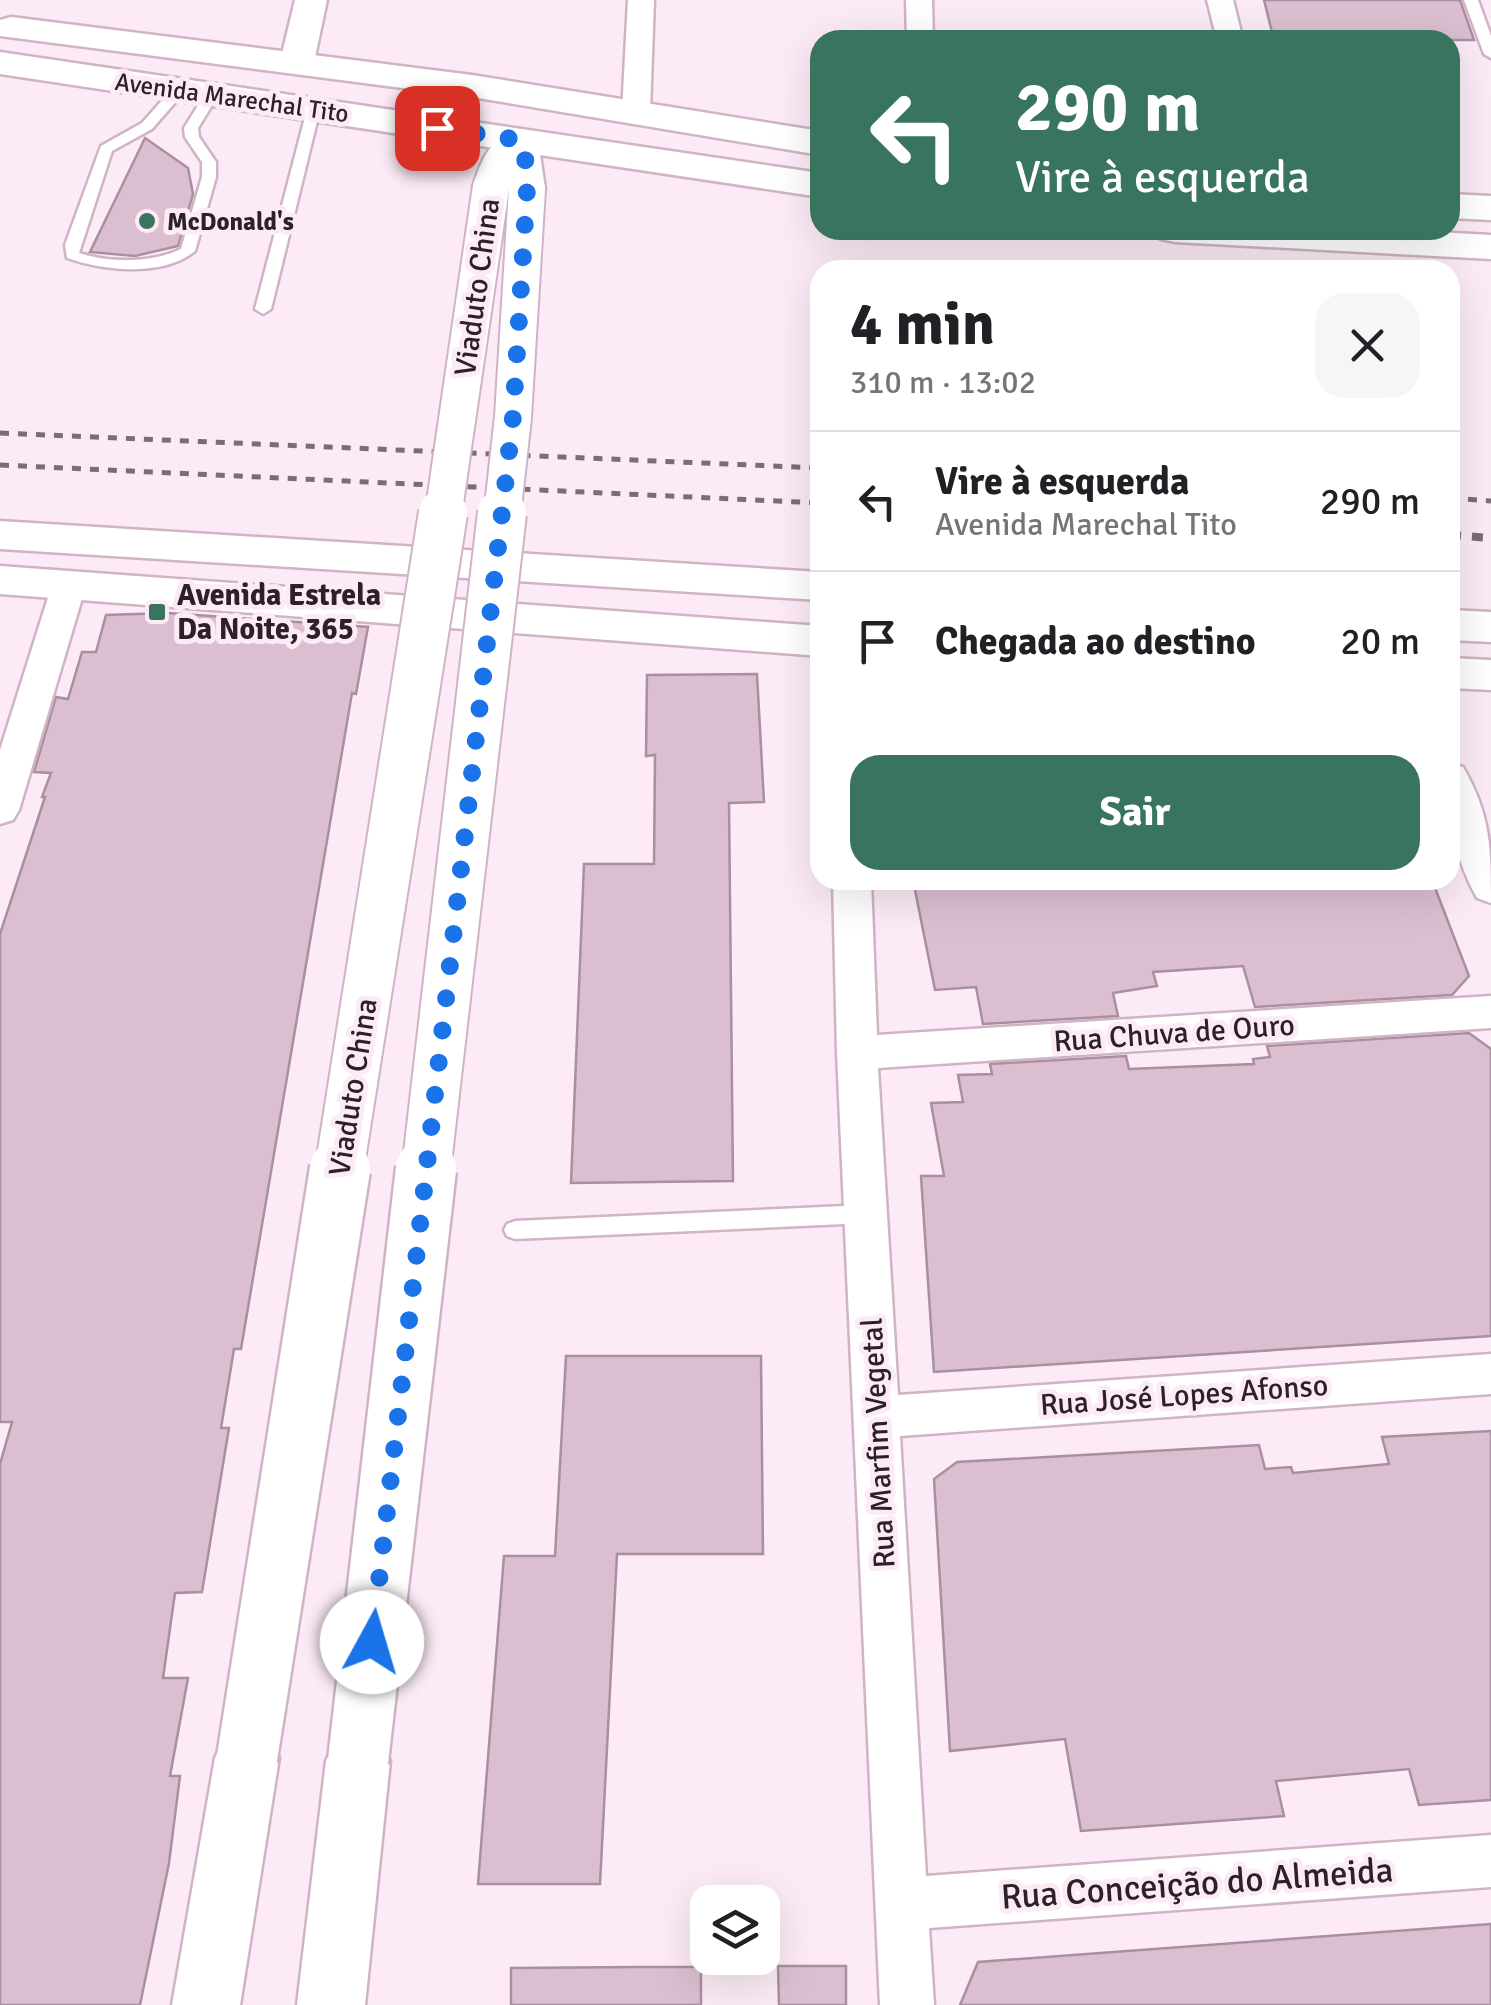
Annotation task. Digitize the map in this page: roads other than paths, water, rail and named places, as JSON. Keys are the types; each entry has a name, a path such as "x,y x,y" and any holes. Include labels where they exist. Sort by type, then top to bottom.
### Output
{"main road":[{"name":"Avenida Marechal Tito","path":"0,26 472,86 810,141"},
{"name":"Avenida Marechal Tito","path":"0,63 437,128 511,174"},
{"path":"472,86 503,110 511,174"},
{"path":"511,174 601,127 748,132"},
{"path":"511,174 605,154 810,184"},
{"path":"1460,206 1491,208"},
{"path":"1372,240 1491,246"}],"street":[{"path":"297,62 311,0"},
{"path":"636,112 641,0"},
{"path":"919,0 920,30"},
{"path":"1220,0 1228,30"},
{"name":"Viaduto China","path":"206,2005 454,445 511,174"},
{"name":"Viaduto China","path":"332,2005 513,417 511,174"},
{"path":"0,535 810,585"},
{"path":"0,580 810,640"},
{"path":"0,810 69,585"},
{"path":"1460,673 1491,675"},
{"path":"1460,803 1491,888"},
{"name":"Rua Marfim Vegetal","path":"852,890 857,1054 907,2005"},
{"name":"Rua Chuva de Ouro","path":"857,1054 1491,1012"},
{"name":"Rua José Lopes Afonso","path":"877,1416 1491,1374"},
{"name":"Rua Conceição do Almeida","path":"903,1904 1491,1861"}],"lane":[{"path":"1471,0 1491,54"},
{"path":"195,92 192,137 209,162 209,177 188,251 151,263 86,260 72,254 106,149 195,92"},
{"path":"263,308 313,110"},
{"path":"516,1230 866,1214"}],"railway":[{"path":"0,433 810,468"},
{"path":"0,465 810,503"},
{"path":"1460,499 1491,501"},
{"path":"1460,536 1491,538"}],"place":[{"name":"McDonald's","path":"147,221"},
{"name":"Avenida Estrela Da Noite, 365","path":"157,612"}]}
